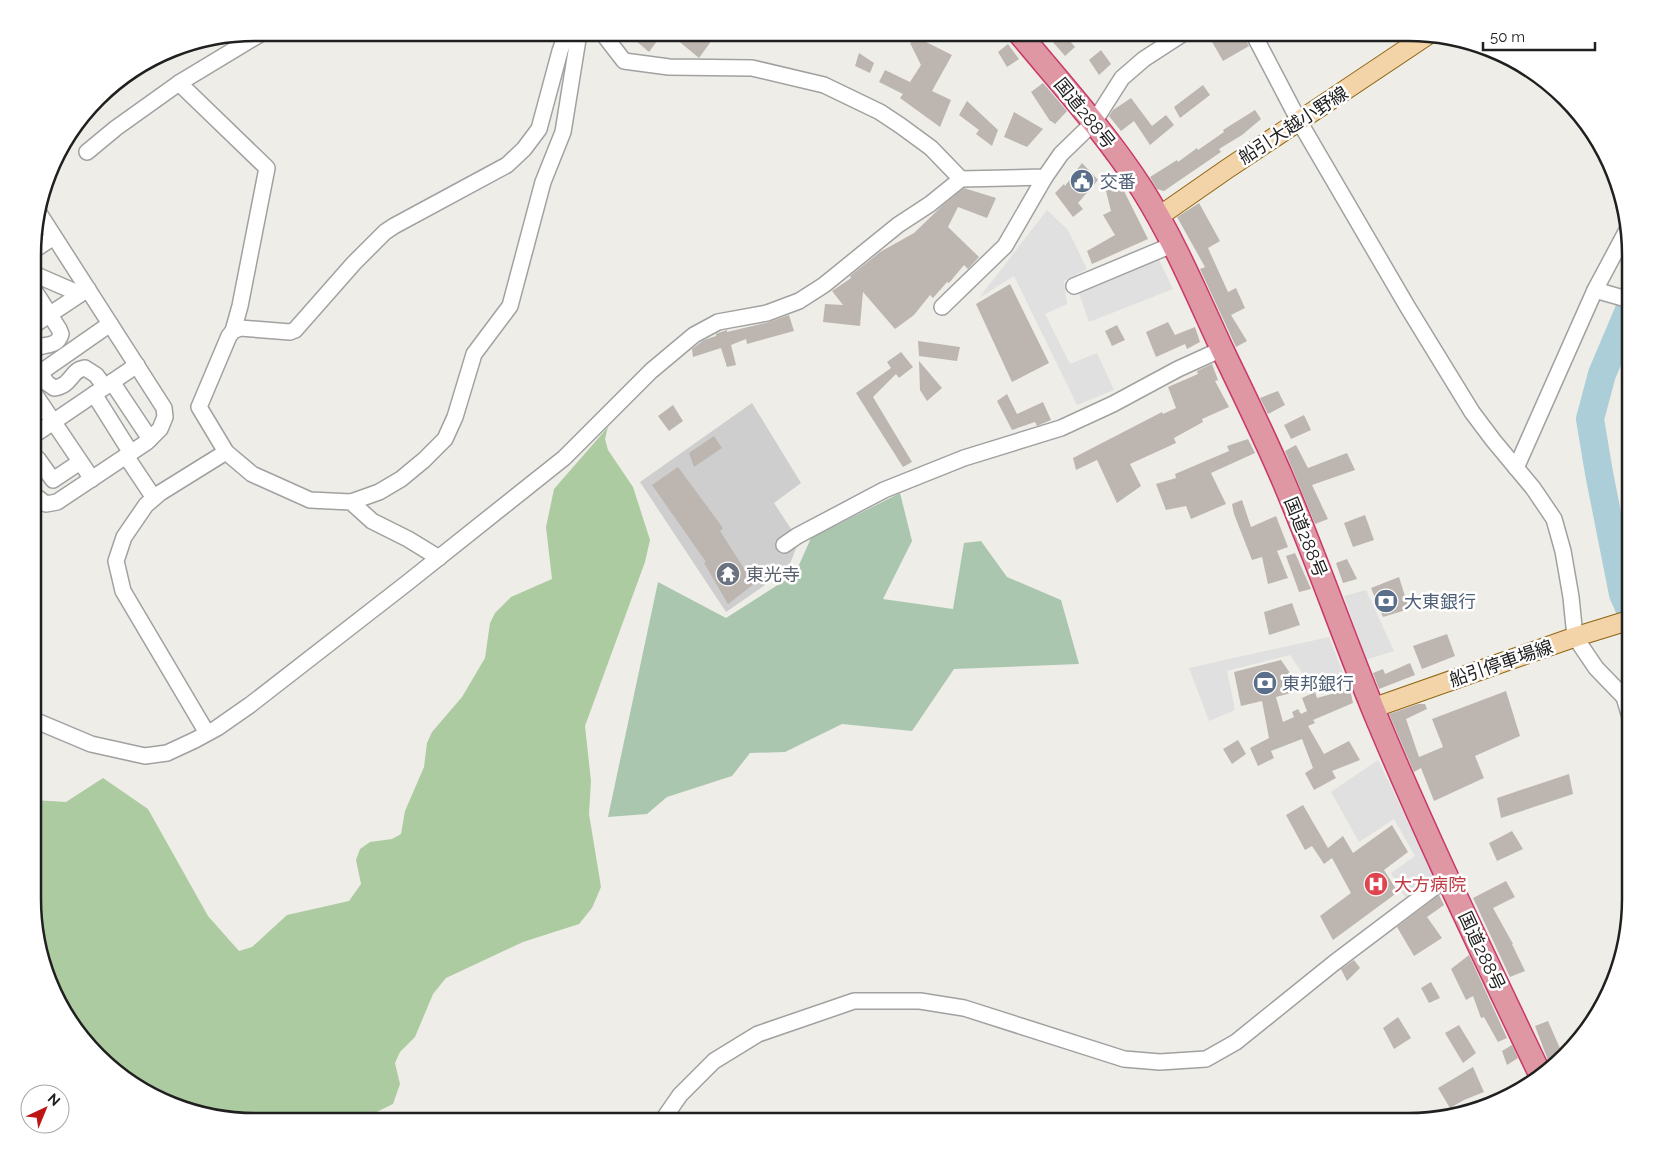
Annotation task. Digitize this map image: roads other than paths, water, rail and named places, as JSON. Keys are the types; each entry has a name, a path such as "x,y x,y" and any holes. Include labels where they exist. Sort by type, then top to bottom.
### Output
{"highway":[{"name":"国道288号","path":"1026,41 1094,122 1123,160 1158,217 1172,245 1257,420 1283,481 1372,708 1400,773 1537,1069"}],"main road":[{"name":"船引大越小野線","path":"1158,217 1417,42"},
{"name":"船引停車場線","path":"1372,708 1622,622"}],"street":[{"path":"564,41 538,129 524,149 515,157 506,164 385,232 354,263 295,330 290,332 240,328 228,336 199,408 226,452 252,474 310,500 351,502 379,492 400,479 424,460 444,439 455,417 474,354 510,306 543,182 563,132 578,41"},
{"path":"608,41 624,60 670,68 752,68 824,85 880,112 901,126 931,148 961,179"},
{"path":"942,307 1005,246 1045,177 1061,154 1094,122 1122,78 1144,59 1172,41"},
{"path":"1257,41 1299,121 1407,306 1472,412 1533,488 1554,519 1563,551 1571,597 1596,668 1622,695"},
{"path":"87,152 116,128 179,83 246,42"},
{"path":"179,83 267,168 240,306 233,331"},
{"path":"41,723 90,744 145,756 167,752 207,733 250,705 564,458 651,371 694,335 718,322 767,313 799,301 961,179 1045,177"},
{"path":"41,500 46,504 57,502 92,479 150,439 160,429 165,417 164,408 110,324 84,292 44,221"},
{"path":"42,243 54,237"},
{"path":"1516,468 1595,290 1621,241"},
{"path":"1074,286 1172,245"},
{"path":"41,277 84,292"},
{"path":"1595,290 1622,298"},
{"path":"41,321 84,292"},
{"path":"41,301 61,334 59,340 53,344 41,345"},
{"path":"41,369 110,324"},
{"path":"784,545 797,536 884,490 964,458 1061,428 1222,349"},
{"path":"41,430 137,365"},
{"path":"41,377 54,388 60,388 72,379 79,369 85,368 96,375 103,388 150,439"},
{"path":"103,388 125,412 129,454 154,498"},
{"path":"41,403 92,479"},
{"path":"207,733 123,591 116,561 124,537 154,498 226,452"},
{"path":"41,463 53,480 80,462"},
{"path":"351,502 372,521 408,539 438,558"},
{"path":"668,1113 680,1095 721,1056 758,1034 854,1001 920,1001 964,1008 1124,1059 1160,1062 1206,1059 1236,1042 1334,963 1448,877"}],"waterway":[{"path":"1622,327 1602,374 1590,419 1622,589"}],"place":[{"name":"交番","path":"1082,181"},
{"name":"東光寺","path":"728,574"},
{"name":"大東銀行","path":"1386,601"},
{"name":"東邦銀行","path":"1265,683"},
{"name":"大方病院","path":"1376,884"}]}
